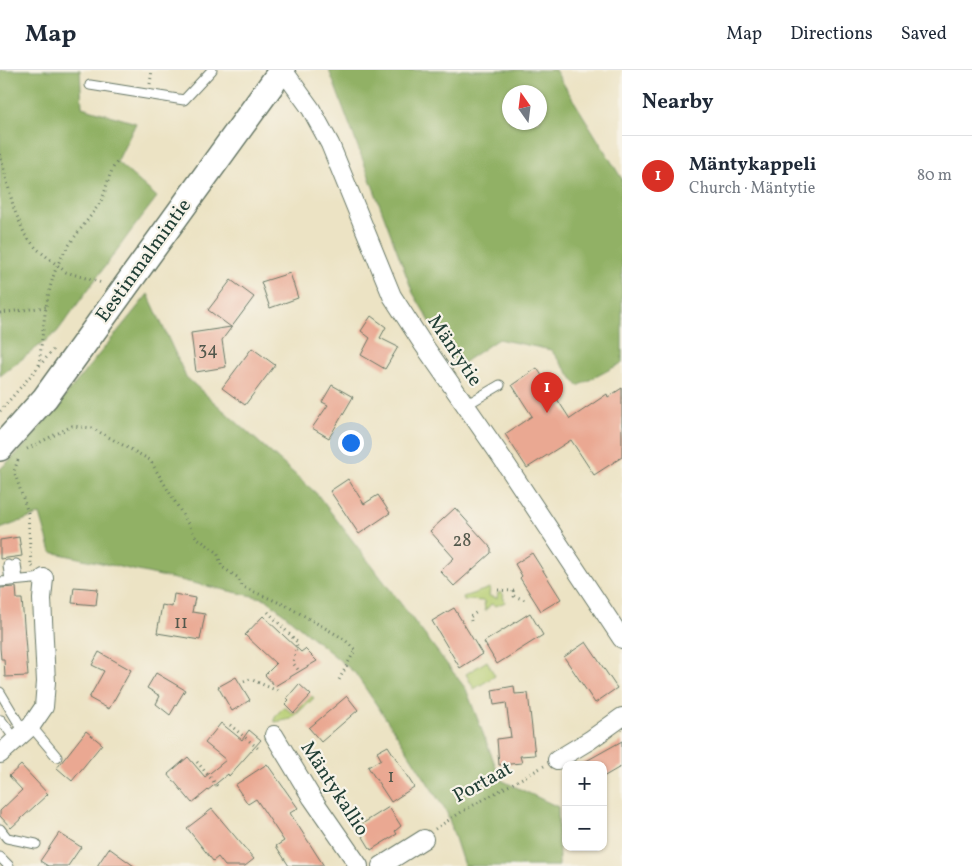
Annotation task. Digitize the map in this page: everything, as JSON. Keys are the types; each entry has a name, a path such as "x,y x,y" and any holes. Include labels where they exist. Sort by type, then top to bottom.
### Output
{"street":[{"name":"Mäntytie","path":"282,70 311,109 330,144 392,296 622,639"},
{"name":"Eestinmalmintie","path":"9,451 45,398 282,70"},
{"path":"0,754 24,733 44,708 46,682 42,599 44,578"},
{"path":"556,760 590,740 622,717"},
{"name":"Mäntykallio","path":"274,735 312,798 359,866"},
{"path":"381,866 428,835"}],"lane":[{"path":"90,85 184,100 212,70"},
{"path":"466,406 500,385"},
{"path":"12,565 9,581 44,578"},
{"path":"0,692 24,733"},
{"path":"1,720 24,733 57,757"},
{"path":"0,829 7,838 36,844"},
{"path":"0,857 9,866"}],"path":[{"path":"0,154 14,209 25,235 37,249 66,272 102,283"},
{"path":"39,366 46,307 58,264 76,234 100,203 108,187 111,170 117,162"},
{"path":"0,313 46,307"},
{"path":"26,450 72,426 92,428 150,460 196,537 217,552 222,567 237,577 243,587 287,606 344,639 354,650 338,680"},
{"path":"9,451 28,513 31,565 44,578"},
{"path":"498,590 513,590 514,596 525,600"},
{"path":"471,621 470,617 477,610"},
{"path":"268,612 296,642 297,648 292,663 300,672"},
{"path":"244,681 250,679 280,692"},
{"path":"230,725 259,750"},
{"name":"Portaat","path":"428,835 463,811 556,760"},
{"path":"197,762 219,788"}],"green space":[{"path":"0,70 80,70 82,107 136,123 117,162 157,197 57,332 0,376"},
{"path":"329,70 555,70 622,179 622,363 578,386 551,350 498,339 457,367 413,293"},
{"path":"148,294 186,377 317,494 466,689 501,780 558,807 559,866 464,866 447,813 355,673 266,599 51,552 40,514 0,529 0,469 22,449"},
{"path":"490,588 489,596 497,598 498,593 501,592 504,595 505,602 496,606 491,604 485,611 484,601 464,600 463,597"},
{"path":"487,661 495,676 474,689 466,674"},
{"path":"312,696 314,698 291,719 275,722 275,716 284,707 294,714"}],"building":[{"path":"290,273 298,298 270,308 261,282"},
{"path":"231,280 254,297 222,340 226,367 196,372 191,333 231,327 208,310"},
{"path":"371,316 386,327 380,338 398,347 385,369 361,355 370,338 361,331"},
{"path":"252,348 275,365 245,405 222,388"},
{"path":"537,368 570,419 607,394 608,397 622,388 622,457 594,475 571,440 527,468 505,434 532,416 512,385"},
{"path":"332,385 353,397 329,438 312,428 328,405 322,402"},
{"path":"348,479 364,504 378,495 390,513 359,534 330,491"},
{"path":"455,508 491,548 491,553 454,586 440,571 454,558 430,531"},
{"path":"19,537 22,556 0,559 0,540"},
{"path":"532,553 561,599 541,611 520,578 522,576 515,564"},
{"path":"16,587 17,599 22,599 28,676 5,677 4,659 1,659 0,648 0,588"},
{"path":"74,587 98,589 96,605 72,603"},
{"path":"174,594 195,598 192,612 205,614 200,640 157,633 162,605 172,607"},
{"path":"454,608 482,654 460,668 432,621"},
{"path":"530,613 543,635 497,664 484,642"},
{"path":"263,616 301,652 305,649 317,661 275,686 265,675 276,664 245,635"},
{"path":"586,642 617,688 595,703 564,657"},
{"path":"99,652 131,670 109,709 89,698 104,671 92,665"},
{"path":"156,673 185,690 170,715 156,704 160,696 147,688"},
{"path":"236,677 250,700 232,711 218,687"},
{"path":"299,684 311,695 294,713 285,704 289,700 287,698"},
{"path":"514,686 515,694 528,693 535,755 520,756 522,763 499,765 497,739 511,737 506,703 494,705 492,690"},
{"path":"347,696 358,710 321,742 309,728"},
{"path":"221,723 242,740 249,730 261,740 229,776 228,774 192,803 168,774 188,757 205,777 226,760 205,743"},
{"path":"86,731 102,744 72,781 57,768"},
{"path":"622,741 622,766 607,775 607,761 586,761"},
{"path":"388,746 414,787 391,802 368,767 381,759 377,752"},
{"path":"267,764 298,808 290,813 324,866 289,866 276,846 284,841 256,799 248,804 235,785"},
{"path":"21,765 48,794 11,828 0,816 0,811 22,790 9,776"},
{"path":"389,807 401,826 395,831 397,834 371,850 357,827"},
{"path":"212,809 254,859 245,866 225,866 218,857 213,861 187,828"},
{"path":"59,833 81,847 68,866 48,866 40,861"},
{"path":"109,848 134,866 97,866"}],"place":[{"name":"Mäntykappeli","path":"547,413"}]}
